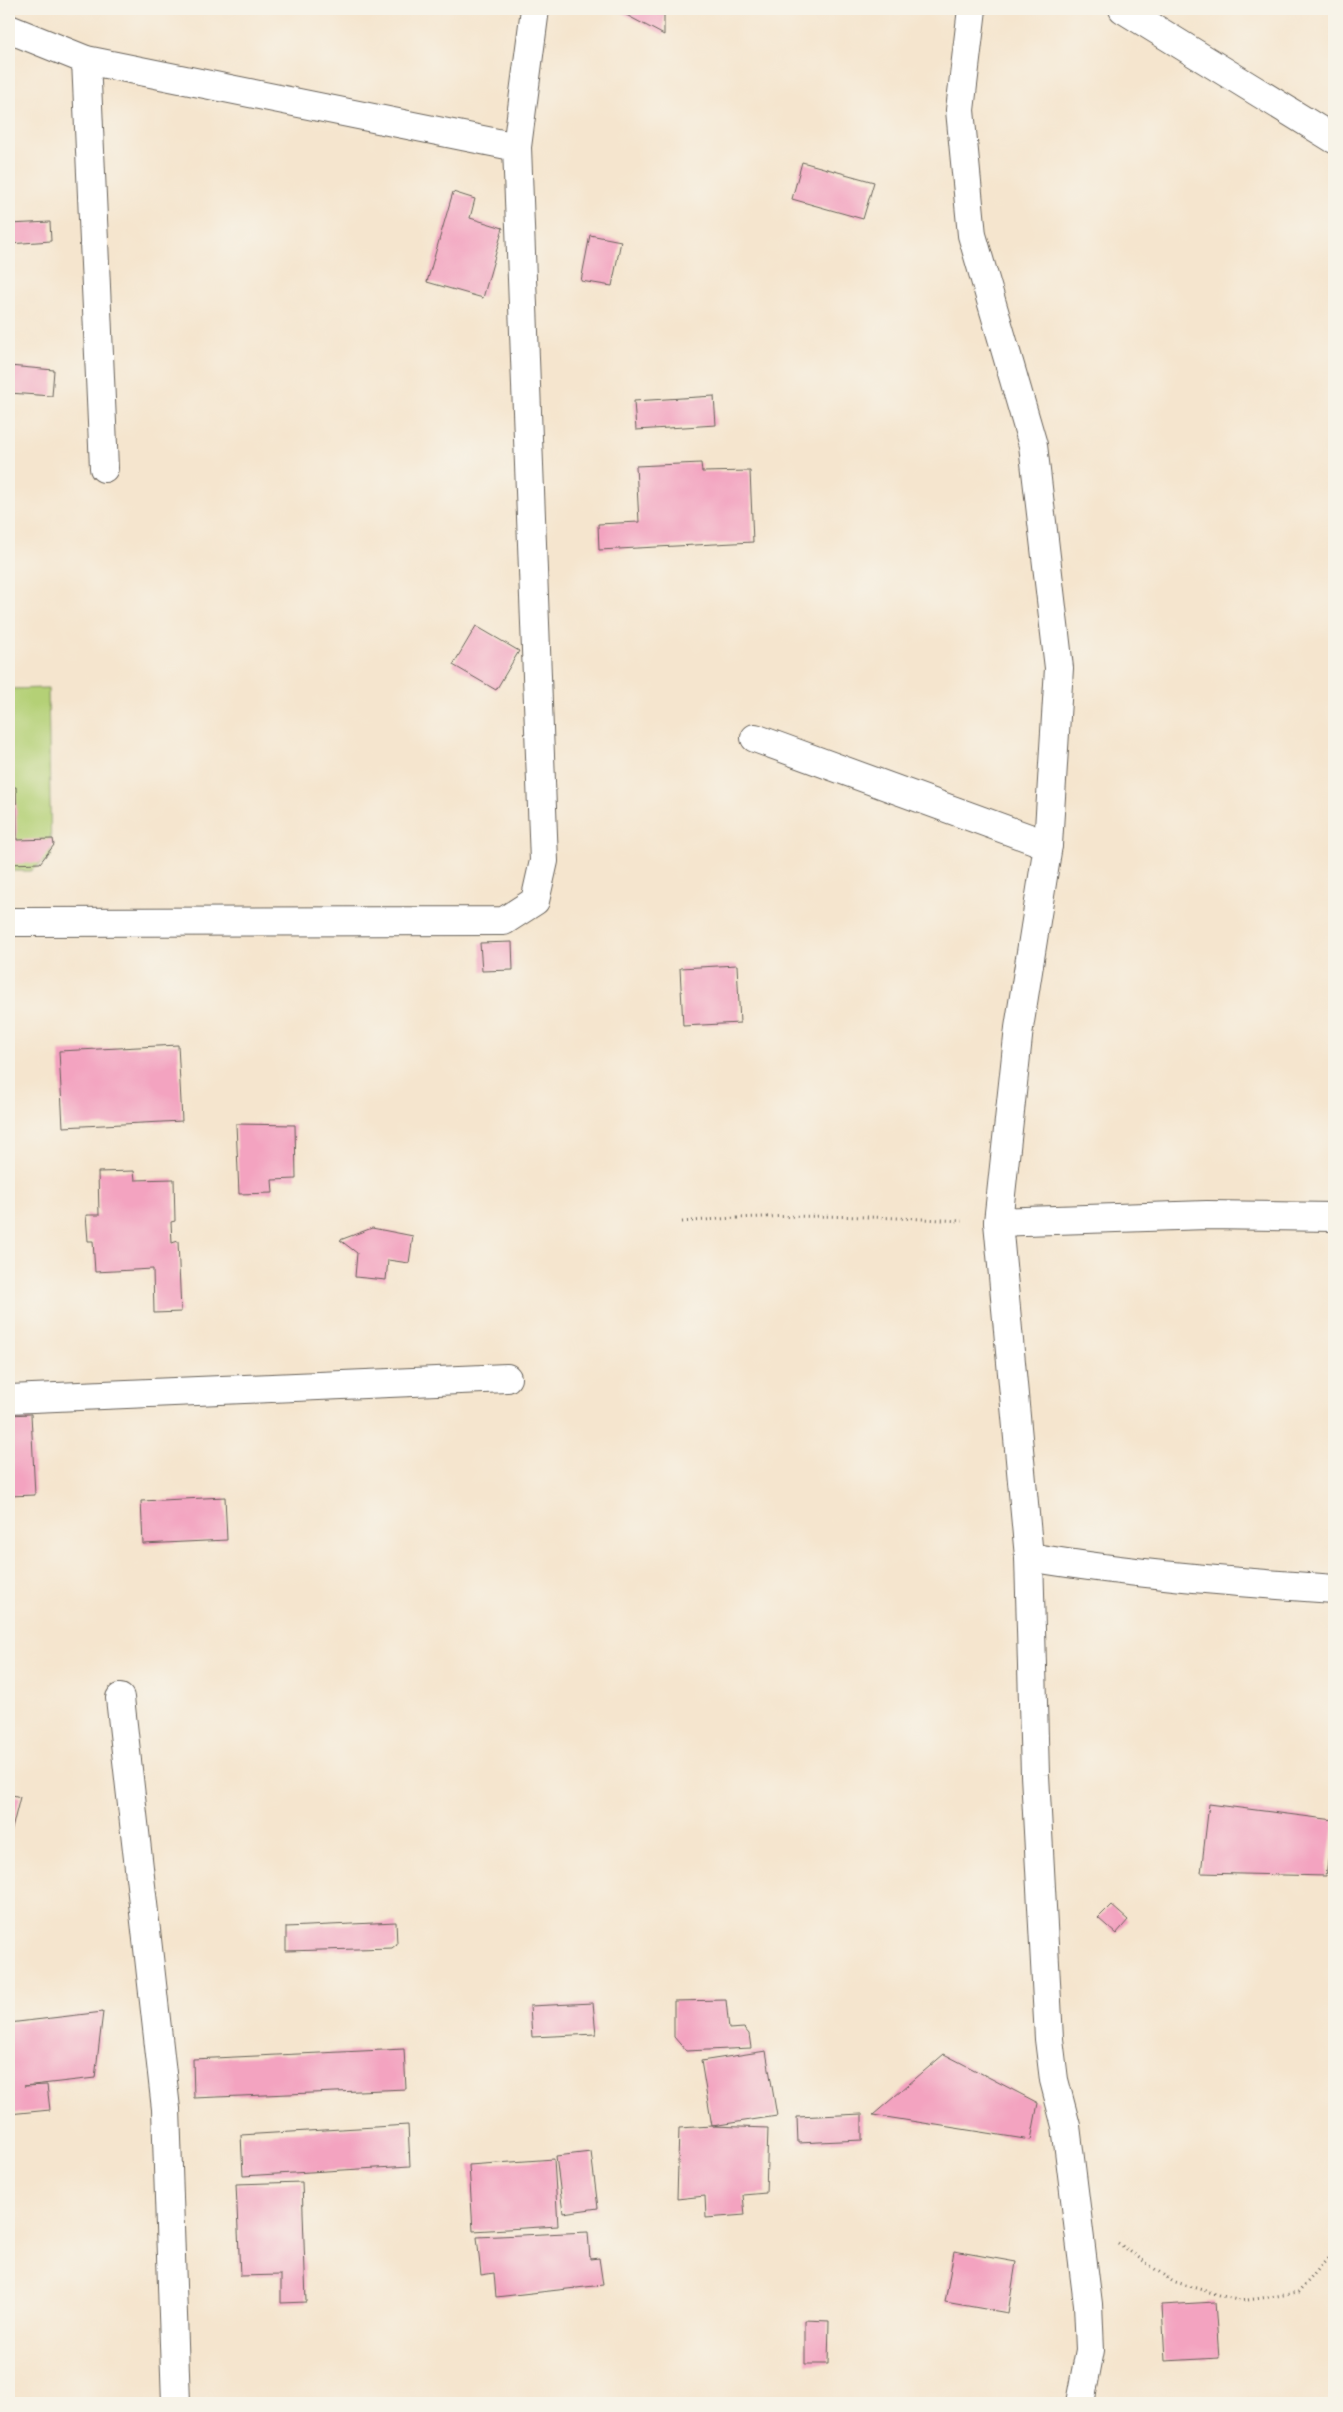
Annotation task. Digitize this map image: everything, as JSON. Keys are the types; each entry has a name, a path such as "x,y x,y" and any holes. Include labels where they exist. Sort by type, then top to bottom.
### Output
{"street":[{"path":"9,922 504,921 535,901 544,861 517,146 535,9"},
{"path":"972,9 960,110 972,235 1033,445 1059,668 1048,845 1020,1028 998,1222 1029,1557 1035,1775 1048,2039 1054,2080 1066,2126 1072,2190 1088,2304 1090,2350 1080,2403"},
{"path":"1123,9 1334,139"},
{"path":"9,29 86,60 517,146"},
{"path":"86,60 104,468"},
{"path":"755,738 1048,845"},
{"path":"998,1222 1207,1216 1334,1217"},
{"path":"9,1399 507,1378"},
{"path":"1029,1557 1229,1582 1334,1589"},
{"path":"120,1698 166,2109 176,2403"}],"path":[{"path":"682,1222 741,1217 893,1217 998,1222"},
{"path":"1334,2208 1334,2234"},
{"path":"1115,2240 1121,2247 1172,2281 1240,2301 1298,2293 1334,2251"}],"green space":[{"path":"48,688 51,857 30,871 9,871 9,689"}],"building":[{"path":"615,9 664,9 664,35"},
{"path":"802,162 874,182 863,219 792,199"},
{"path":"453,192 475,199 470,218 503,228 483,298 427,282"},
{"path":"50,222 51,241 9,244 9,224"},
{"path":"590,235 621,241 612,286 581,281"},
{"path":"9,366 54,370 52,396 9,393"},
{"path":"714,396 716,425 636,430 634,401"},
{"path":"701,463 702,472 750,471 753,542 599,550 598,524 639,522 636,466"},
{"path":"476,626 519,651 496,690 453,665"},
{"path":"9,787 16,787 17,840 53,839 54,845 40,863 9,864"},
{"path":"512,942 513,970 482,971 480,943"},
{"path":"737,965 740,1023 683,1026 680,968"},
{"path":"178,1045 182,1121 63,1127 59,1051"},
{"path":"236,1124 295,1125 296,1179 272,1180 273,1193 239,1194"},
{"path":"134,1171 135,1180 174,1179 175,1221 171,1222 172,1243 178,1241 181,1312 154,1313 153,1269 95,1272 93,1241 88,1241 86,1215 99,1215 98,1172"},
{"path":"372,1228 413,1236 409,1263 388,1260 386,1280 355,1277 357,1253 340,1240"},
{"path":"31,1414 35,1495 9,1496 9,1415"},
{"path":"225,1497 227,1540 143,1544 141,1501"},
{"path":"9,1794 20,1797 9,1841"},
{"path":"1209,1804 1334,1820 1326,1876 1201,1873"},
{"path":"1111,1905 1128,1920 1116,1934 1098,1918"},
{"path":"396,1922 397,1944 392,1948 286,1951 286,1927"},
{"path":"726,2000 729,2029 744,2028 749,2034 751,2048 686,2051 674,2037 674,2001"},
{"path":"593,2003 596,2034 532,2037 530,2006"},
{"path":"103,2012 95,2078 24,2086 47,2085 50,2110 9,2114 9,2023"},
{"path":"404,2049 406,2089 194,2098 193,2059"},
{"path":"766,2051 777,2116 712,2126 701,2061"},
{"path":"944,2054 1038,2103 1031,2140 873,2115"},
{"path":"862,2114 862,2140 798,2143 797,2117"},
{"path":"408,2125 410,2166 243,2176 241,2135"},
{"path":"712,2126 768,2128 766,2193 743,2195 745,2215 706,2218 705,2196 677,2199 679,2128"},
{"path":"591,2152 598,2208 563,2213 556,2156"},
{"path":"554,2159 558,2226 473,2231 469,2165"},
{"path":"302,2182 306,2302 281,2303 281,2275 240,2276 236,2184"},
{"path":"588,2232 590,2259 599,2258 603,2285 496,2297 494,2273 481,2275 477,2237"},
{"path":"954,2251 1016,2262 1008,2313 945,2302"},
{"path":"1215,2302 1219,2358 1165,2361 1162,2305"},
{"path":"805,2320 829,2321 828,2364 805,2364"}]}
